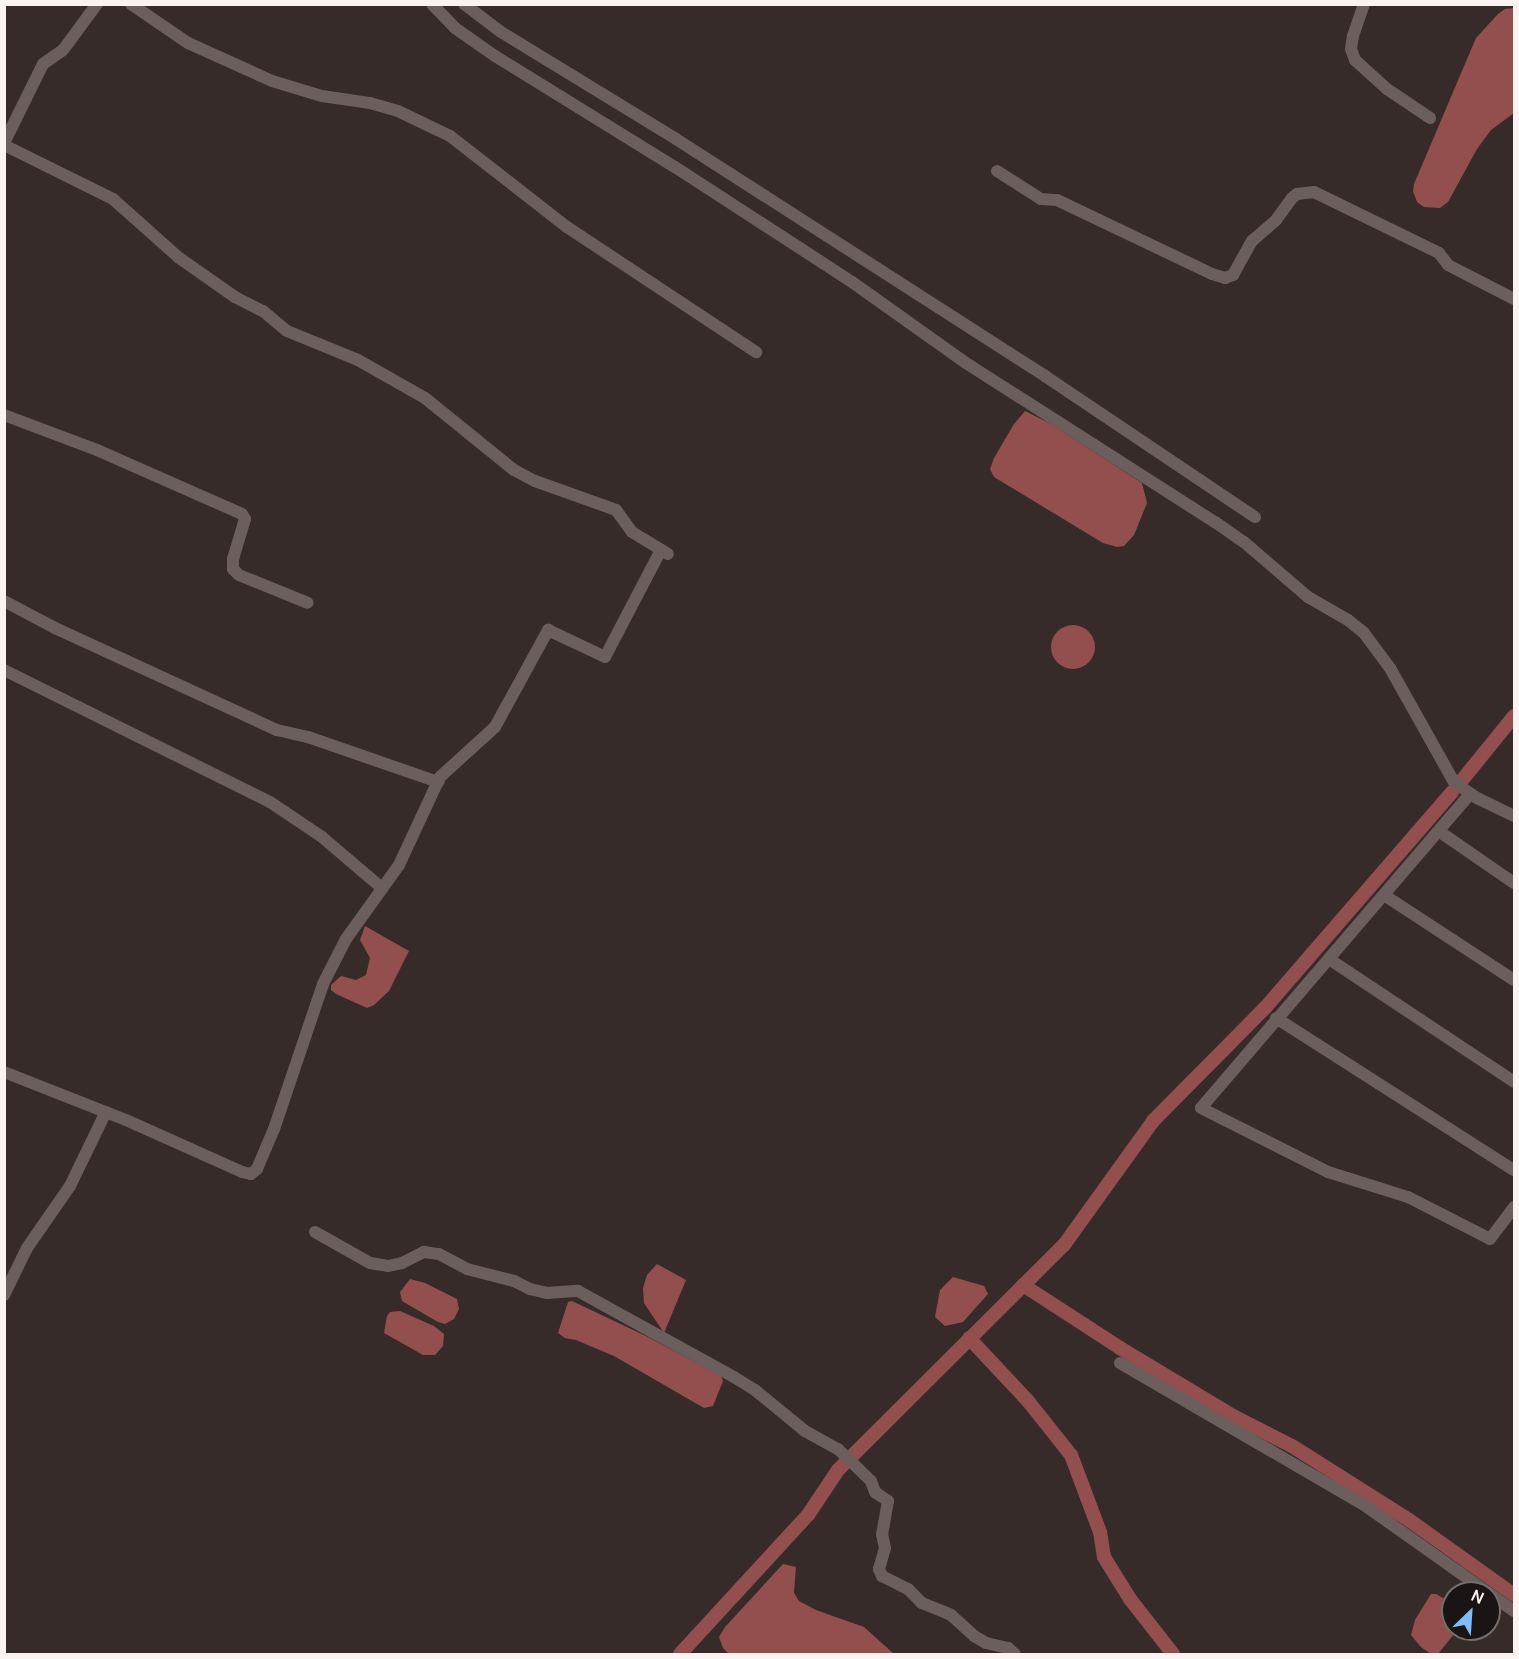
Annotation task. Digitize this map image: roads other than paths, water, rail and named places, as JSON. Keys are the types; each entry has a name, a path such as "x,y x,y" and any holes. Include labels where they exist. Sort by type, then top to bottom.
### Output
{"street":[{"path":"4,1072 106,1112 242,1172 250,1174 257,1169 274,1129 323,984 346,939 399,865 438,782 450,766 495,727 548,630 606,657 665,552 632,532 616,510 535,481 514,470 425,398 358,360 287,331 263,311 235,297 178,257 113,199 4,144 43,64 63,50 97,4"},
{"path":"131,4 188,43 272,81 322,96 398,111 450,136 567,227 756,352"},
{"path":"432,4 455,28 495,57 675,166 852,282 966,363 1244,542 1308,597 1348,620 1375,646 1419,716 1454,782 1470,794 1515,816"},
{"path":"464,4 501,32 686,145 1046,376 1255,517"},
{"path":"1364,4 1353,36 1351,49 1355,60 1387,89 1430,118"},
{"path":"997,171 1041,199 1057,200 1155,248 1225,278 1233,275 1239,268 1252,241 1276,220 1292,198 1298,194 1314,192 1439,253 1448,265 1515,299"},
{"path":"4,415 132,465 242,514 244,519 233,559 233,569 238,575 308,603"},
{"path":"4,601 55,628 277,730 308,737 438,782"},
{"path":"4,670 270,801 322,837 382,888"},
{"path":"1470,794 1440,832 1276,1018 1201,1108 1328,1172 1408,1197 1490,1239 1515,1207"},
{"path":"1440,832 1515,884"},
{"path":"1384,895 1515,980"},
{"path":"1329,959 1515,1082"},
{"path":"1276,1018 1515,1170"},
{"path":"4,1295 23,1254 70,1186 106,1112"},
{"path":"315,1232 370,1263 388,1266 402,1263 424,1252 439,1254 474,1271 504,1278 530,1289 547,1293 578,1291 734,1377 755,1390 805,1431 838,1449 860,1468 871,1481 875,1492 888,1501 882,1534 885,1548 879,1569 882,1576 908,1589 922,1603 951,1615 974,1636 1008,1648 1015,1654"},
{"path":"1120,1363 1367,1507 1515,1611"}],"waterway":[{"path":"1463,779 1514,716"},
{"path":"680,1654 808,1515 838,1470 1064,1245 1153,1121 1265,1008 1452,792"},
{"path":"1023,1285 1120,1348 1233,1416 1292,1446 1409,1520 1514,1595"},
{"path":"969,1338 1028,1401 1071,1455 1100,1532 1104,1557 1130,1599 1173,1654"}]}
